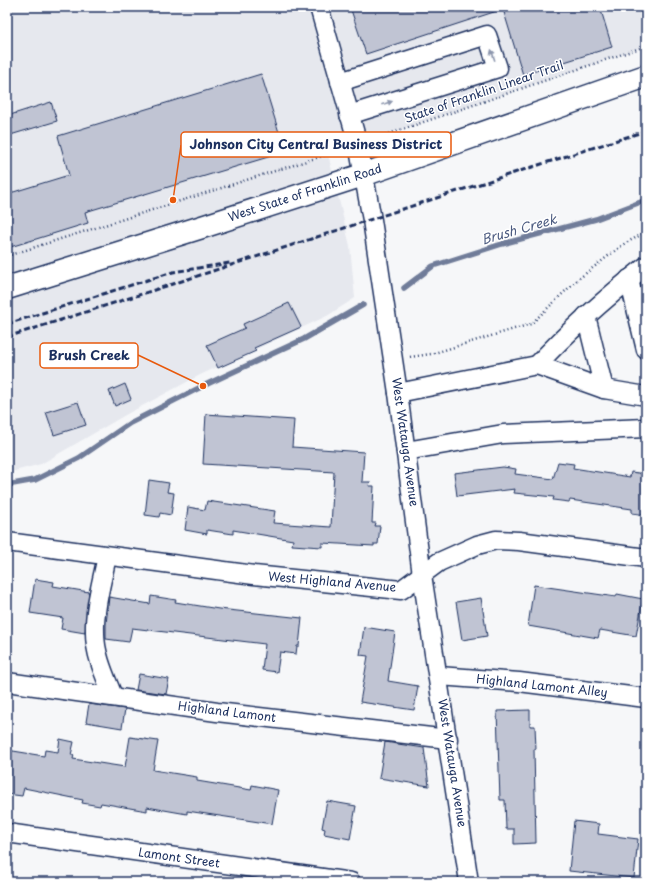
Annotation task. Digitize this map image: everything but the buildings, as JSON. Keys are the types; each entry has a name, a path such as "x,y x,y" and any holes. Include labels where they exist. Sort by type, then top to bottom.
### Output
{"main road":[{"name":"West State of Franklin Road","path":"7,288 202,227 362,174 646,76"}],"street":[{"name":"West Watauga Avenue","path":"319,7 358,144 362,174 372,220 398,393 422,575 439,676 469,882"},
{"path":"340,82 487,35 498,68 350,115"},
{"path":"537,365 564,336 586,316 646,266"},
{"path":"629,279 646,350"},
{"path":"586,316 604,389"},
{"path":"398,393 537,365 604,389 646,396"},
{"path":"406,450 503,434 646,428"},
{"name":"West Highland Avenue","path":"7,542 254,574 401,590 439,562 477,545 496,540 519,541 646,558"},
{"path":"107,556 100,587 95,633 100,663 113,696"},
{"name":"Highland Lamont Alley","path":"439,676 520,682 646,698"},
{"name":"Highland Lamont","path":"7,682 217,712 448,739"},
{"name":"Lamont Street","path":"7,833 351,882"}],"path":[{"name":"State of Franklin Linear Trail","path":"7,256 358,144 646,46"},
{"path":"393,359 431,354 531,324 577,280 624,244 646,232"}],"shaded area":[{"path":"7,7 646,7 646,46 328,154 350,246 355,298 327,316 200,375 127,414 41,464 7,473"}],"waterway":[{"name":"Brush Creek","path":"404,288 433,266 502,244 596,219 646,200"},
{"name":"Brush Creek","path":"7,485 35,480 79,458 130,423 203,386 304,339 363,305"}],"railway":[{"path":"7,337 646,131"},
{"path":"7,324 173,272 230,263"}],"place":[{"name":"Johnson City Central Business District","path":"173,200"},
{"name":"Brush Creek","path":"203,386"}]}
